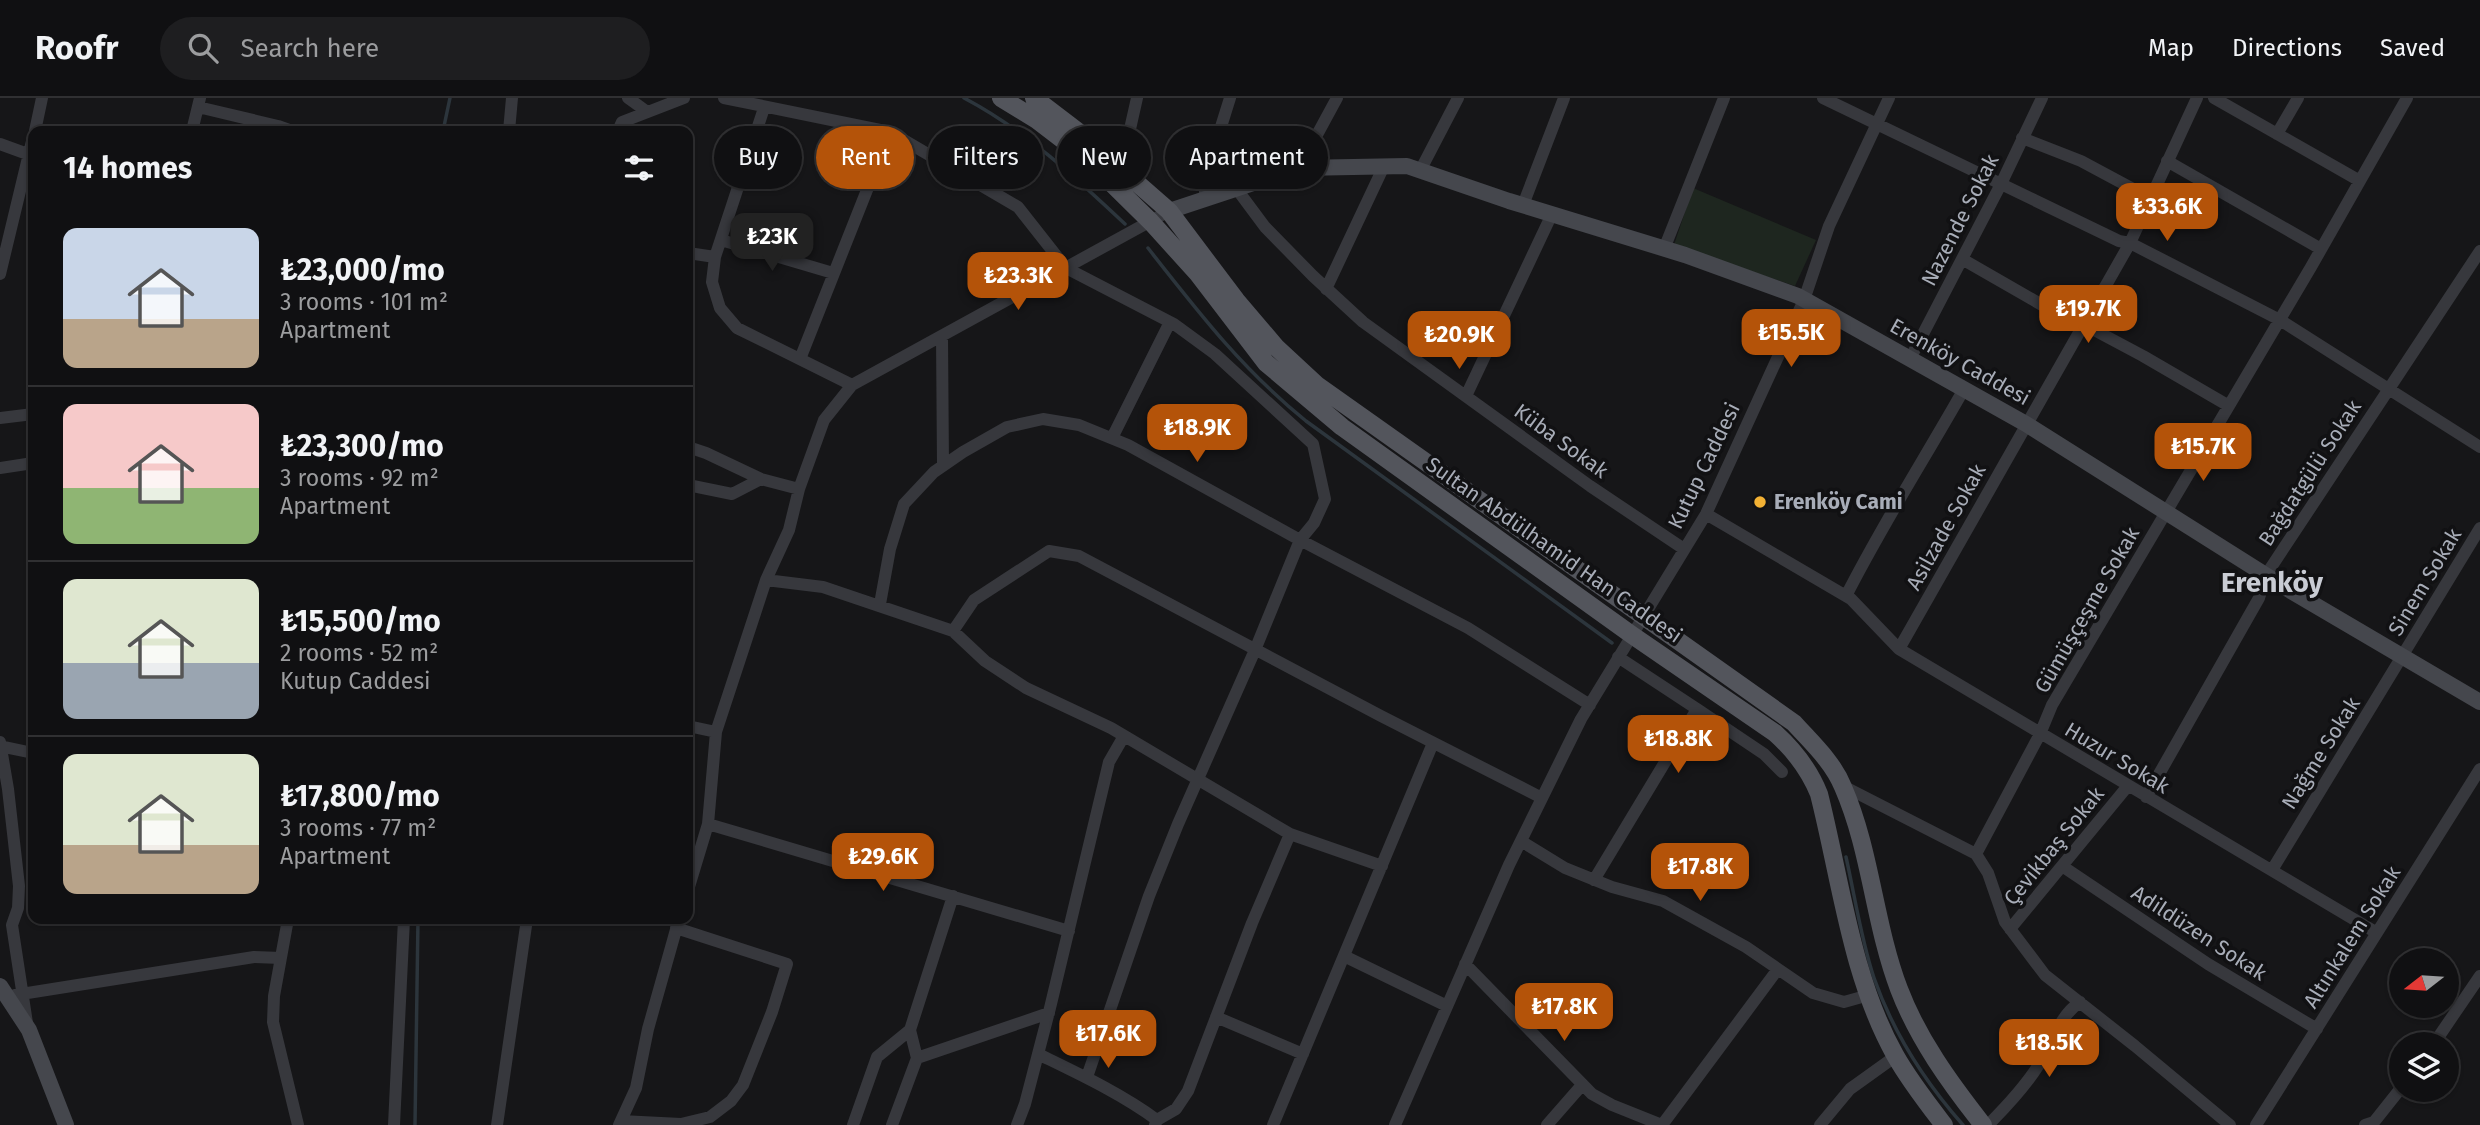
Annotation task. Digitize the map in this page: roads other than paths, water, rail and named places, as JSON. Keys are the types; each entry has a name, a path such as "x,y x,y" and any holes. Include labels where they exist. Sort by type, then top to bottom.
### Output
{"main road":[{"name":"Sultan Abdülhamid Han Caddesi","path":"1001,98 1037,120 1084,156 1151,222 1198,274 1266,362 1342,427 1632,635 1775,733 1793,749 1806,767 1819,794 1845,910 1868,995 1896,1056 1944,1125"},
{"name":"Sultan Abdülhamid Han Caddesi","path":"1034,98 1071,126"},
{"name":"Sultan Abdülhamid Han Caddesi","path":"1144,189 1169,211 1236,300 1276,347 1317,385 1794,723 1829,761 1843,786 1856,825 1886,949 1899,989 1914,1023 1951,1084 1986,1125"}],"street":[{"path":"35,126 42,98"},
{"path":"509,126 512,98"},
{"path":"628,98 646,111"},
{"path":"620,126 622,122 646,111 684,98"},
{"path":"724,98 858,126"},
{"path":"1131,126 1137,98"},
{"path":"1205,199 1205,178 1230,98"},
{"path":"1322,126 1337,98"},
{"path":"1420,171 1458,98"},
{"path":"1523,205 1564,98"},
{"path":"1664,249 1724,98"},
{"path":"1823,98 2119,241 2130,243 2280,320 2480,447"},
{"name":"Kutup Caddesi","path":"1395,1125 1465,964 1542,798 1590,705 1706,514 1804,300 1829,226 1889,98"},
{"name":"Nazende Sokak","path":"1910,359 2001,184 2042,98"},
{"name":"Asilzade Sokak","path":"1899,649 2130,243 2197,98"},
{"path":"2214,98 2360,181"},
{"path":"2277,134 2298,98"},
{"name":"Gümüşçeşme Sokak","path":"1976,854 2040,734 2052,705 2280,320 2407,98"},
{"path":"193,126 199,102 278,126"},
{"path":"764,108 715,257 712,282 720,308 737,328 852,385"},
{"path":"2022,138 2081,161 2150,198"},
{"path":"0,144 28,155"},
{"path":"914,146 1018,207 1066,268 1170,322 1215,354 1314,444 1325,499 1314,523 1300,540 1255,650 1196,779 1149,896 1087,1077"},
{"path":"2167,161 2321,249"},
{"path":"1326,289 1384,166"},
{"name":"Erenköy Caddesi","path":"1328,167 1407,166 1664,249 1804,300 2026,424 2266,575 2480,702"},
{"path":"0,274 28,167"},
{"path":"800,359 867,189"},
{"name":"Erenköy Caddesi","path":"1169,211 1233,189"},
{"name":"Küba Sokak","path":"1237,189 1265,227 1363,322 1590,486 1684,549"},
{"path":"693,874 708,824 716,732 766,580 789,530 799,489 824,420 852,385 1169,211"},
{"path":"1466,396 1552,214"},
{"path":"721,240 832,273"},
{"name":"Bağdatgülü Sokak","path":"2146,797 2259,598 2266,575 2480,251"},
{"path":"693,254 715,257"},
{"path":"1962,259 2049,309 2083,324 2229,405"},
{"path":"1112,438 1170,322"},
{"path":"942,337 943,466"},
{"path":"1846,596 1871,547 1964,389"},
{"path":"0,418 28,415"},
{"path":"880,604 890,549 905,504 934,472 964,452 1007,427 1043,419 1079,425 1128,445 1300,540 1468,628 1590,705"},
{"path":"693,449 761,479 799,489"},
{"path":"0,468 28,464"},
{"path":"693,486 732,494 761,479"},
{"name":"Huzur Sokak","path":"1706,514 1846,596 1899,649 2376,933"},
{"name":"Sinem Sokak","path":"2403,657 2480,527"},
{"path":"953,631 974,600 1049,551 1079,556 1542,798"},
{"path":"766,580 823,587 880,604 953,631 985,661 1026,688 1124,736 1290,834 1382,866"},
{"path":"1618,657 1765,754 1782,772"},
{"name":"Nağme Sokak","path":"2272,870 2403,657"},
{"path":"1594,880 1697,709"},
{"path":"693,727 716,732"},
{"path":"1017,1125 1049,1013 1109,762 1124,736"},
{"path":"1273,1125 1433,743"},
{"path":"28,752 0,745 19,886 18,908 6,927 10,992 29,1030 66,1125"},
{"name":"Altınkalem Sokak","path":"2256,1125 2480,769"},
{"path":"1843,786 1976,854 1988,873 2005,922 2045,975 2230,1125"},
{"name":"Çevikbaş Sokak","path":"2010,929 2127,787"},
{"path":"708,824 1069,931"},
{"path":"1038,1054 1134,1103 1156,1122 1176,1109 1188,1091 1252,923 1290,834"},
{"path":"1521,841 1565,868 1594,880 1663,901 1746,947 1813,993 1844,1002 1868,995"},
{"name":"Adildüzen Sokak","path":"2062,866 2208,964 2316,1029"},
{"path":"892,1125 917,1058 910,1030 953,896"},
{"path":"287,924 274,996 273,1022 298,1125"},
{"path":"394,1125 404,924"},
{"path":"497,1125 526,924"},
{"path":"678,924 787,964 772,1012 743,1085 731,1101 710,1117 681,1124 620,1123 636,1088 648,1029 678,924"},
{"path":"1344,956 1447,1006"},
{"path":"10,992 254,957 281,958"},
{"path":"1465,964 1582,1085 1612,1105 1662,1125 1778,969"},
{"path":"2442,1032 2480,975"},
{"path":"1986,1125 2012,1101 2040,1064 2069,1010 2080,1002"},
{"path":"917,1058 1049,1013"},
{"path":"1216,1017 1303,1054"},
{"path":"853,1125 877,1057 910,1030"},
{"path":"1820,1125 1850,1089 1896,1056"},
{"path":"1547,1125 1582,1085"},
{"path":"2365,1125 2374,1122 2390,1102"}],"waterway":[{"path":"444,126 450,98"},
{"path":"964,98 1029,140 1125,224"},
{"path":"1148,248 1241,361 1306,421 1612,643"},
{"path":"1846,857 1865,948 1882,998 1911,1056 1963,1125"},
{"path":"415,1125 418,924"}],"place":[{"name":"Erenköy Cami","path":"1760,502"}],"district":[{"name":"Erenköy","path":"2272,582"}]}
